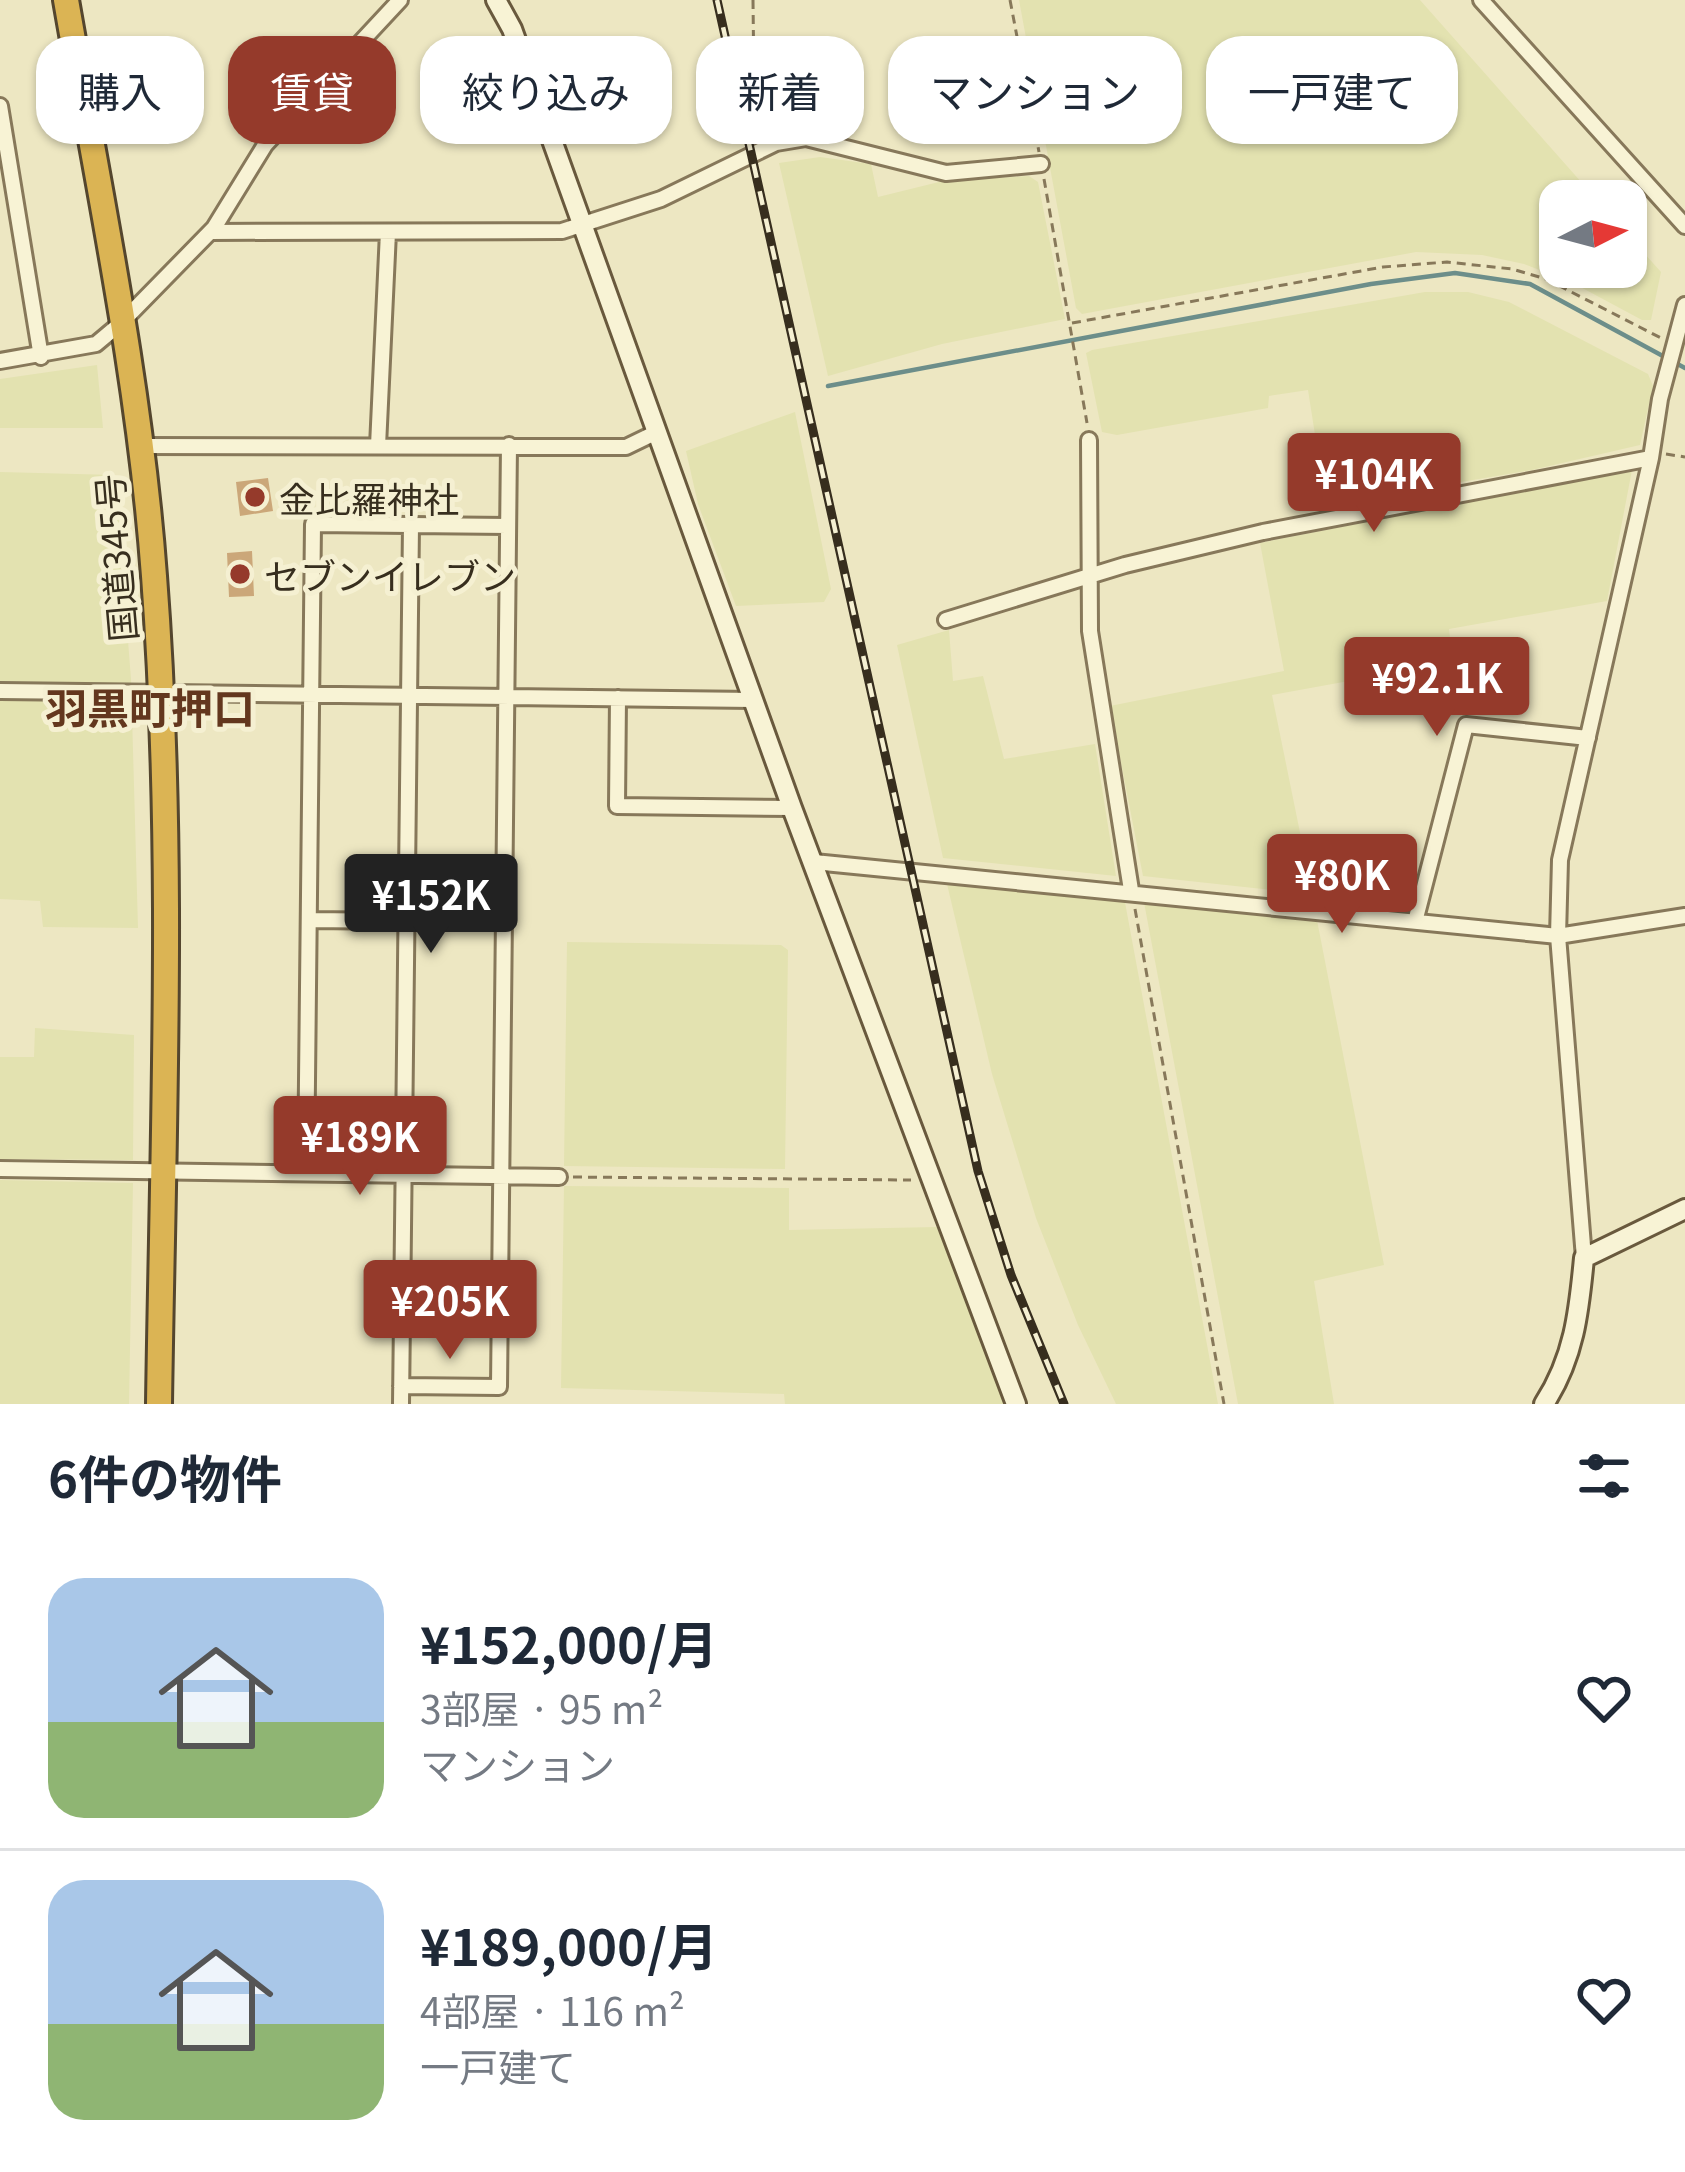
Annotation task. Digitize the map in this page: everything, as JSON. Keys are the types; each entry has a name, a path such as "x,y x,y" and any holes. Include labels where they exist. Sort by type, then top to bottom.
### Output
{"highway":[{"name":"国道345号","path":"66,0 140,446 162,693 166,850 159,1404"}],"street":[{"path":"0,361 96,344 121,323 210,232 265,145 400,0"},
{"path":"500,0 584,221 792,808 1016,1404"},
{"path":"1481,0 1685,226"},
{"path":"0,106 41,357"},
{"path":"210,232 546,232 661,199 774,144"},
{"path":"828,144 946,173 1041,164"},
{"path":"378,446 388,232"},
{"path":"1544,1404 1560,1380 1576,1338 1584,1258 1558,935 1560,860 1685,304"},
{"path":"140,446 626,447 657,432"},
{"path":"1089,440 1088,575 1096,684 1131,890"},
{"path":"401,1386 499,1388 509,446"},
{"path":"946,620 1088,575 1263,532 1652,455"},
{"path":"306,1173 313,524 508,526"},
{"path":"401,1404 411,525"},
{"path":"0,691 753,700"},
{"path":"619,698 617,806 792,808"},
{"path":"1416,918 1466,725 1588,738"},
{"path":"814,862 1558,935 1685,916"},
{"path":"309,920 504,922"},
{"path":"0,1169 559,1177"},
{"path":"1584,1258 1685,1209"}],"path":[{"path":"753,0 753,36"},
{"path":"1089,440 1072,323 1384,267 1447,262 1512,269 1546,279 1674,342"},
{"path":"1652,455 1685,457"},
{"path":"1131,890 1224,1404"},
{"path":"559,1177 929,1180"}],"green space":[{"path":"1019,0 1420,0 1452,36 1206,36 1206,144 1458,144 1458,43 1579,180 1539,180 1539,270 1482,255 1416,252 1082,314 1076,308 1046,144 1182,144 1182,36 1026,36"},
{"path":"820,157 871,164 878,197 943,181 1029,176 1038,182 1065,319 942,344 828,376 779,163"},
{"path":"1647,256 1661,272 1651,320 1642,320 1582,288 1647,288"},
{"path":"1425,292 1468,292 1509,302 1648,374 1653,386 1640,445 1532,470 1326,505 1308,390 1269,396 1268,408 1117,435 1102,432 1086,353 1092,350"},
{"path":"97,365 103,428 0,428 0,379"},
{"path":"795,412 831,589 824,602 736,606 698,504 686,451"},
{"path":"1632,470 1607,601 1449,629 1453,662 1272,695 1306,862 1281,866 1280,891 1143,876 1110,706 1284,671 1260,543"},
{"path":"0,472 115,475 131,679 138,928 43,927 40,901 0,899"},
{"path":"949,630 953,681 983,676 1004,759 1095,744 1116,876 943,858 897,645"},
{"path":"947,884 1124,897 1218,1404 1116,1404 1078,1325 1036,1218 992,1074"},
{"path":"1143,897 1316,915 1384,1265 1314,1281 1334,1404 1238,1404"},
{"path":"567,942 781,945 788,950 785,1169 564,1166"},
{"path":"35,1028 134,1035 133,1160 0,1159 0,1057 34,1057"},
{"path":"0,1180 133,1183 129,1404 0,1404"},
{"path":"564,1186 789,1188 789,1230 937,1227 1004,1404 785,1404 784,1394 561,1388"}],"building":[{"name":"金比羅神社","path":"268,478 273,511 240,516 236,482"},
{"name":"セブンイレブン","path":"252,551 254,596 229,597 227,553"}],"waterway":[{"path":"828,386 1371,284 1455,273 1530,284 1685,368"}],"railway":[{"path":"717,0 978,1171 1011,1275 1064,1404"}],"place":[{"name":"金比羅神社","path":"255,497"},
{"name":"セブンイレブン","path":"240,574"}],"district":[{"name":"羽黒町押口","path":"150,705"}]}
